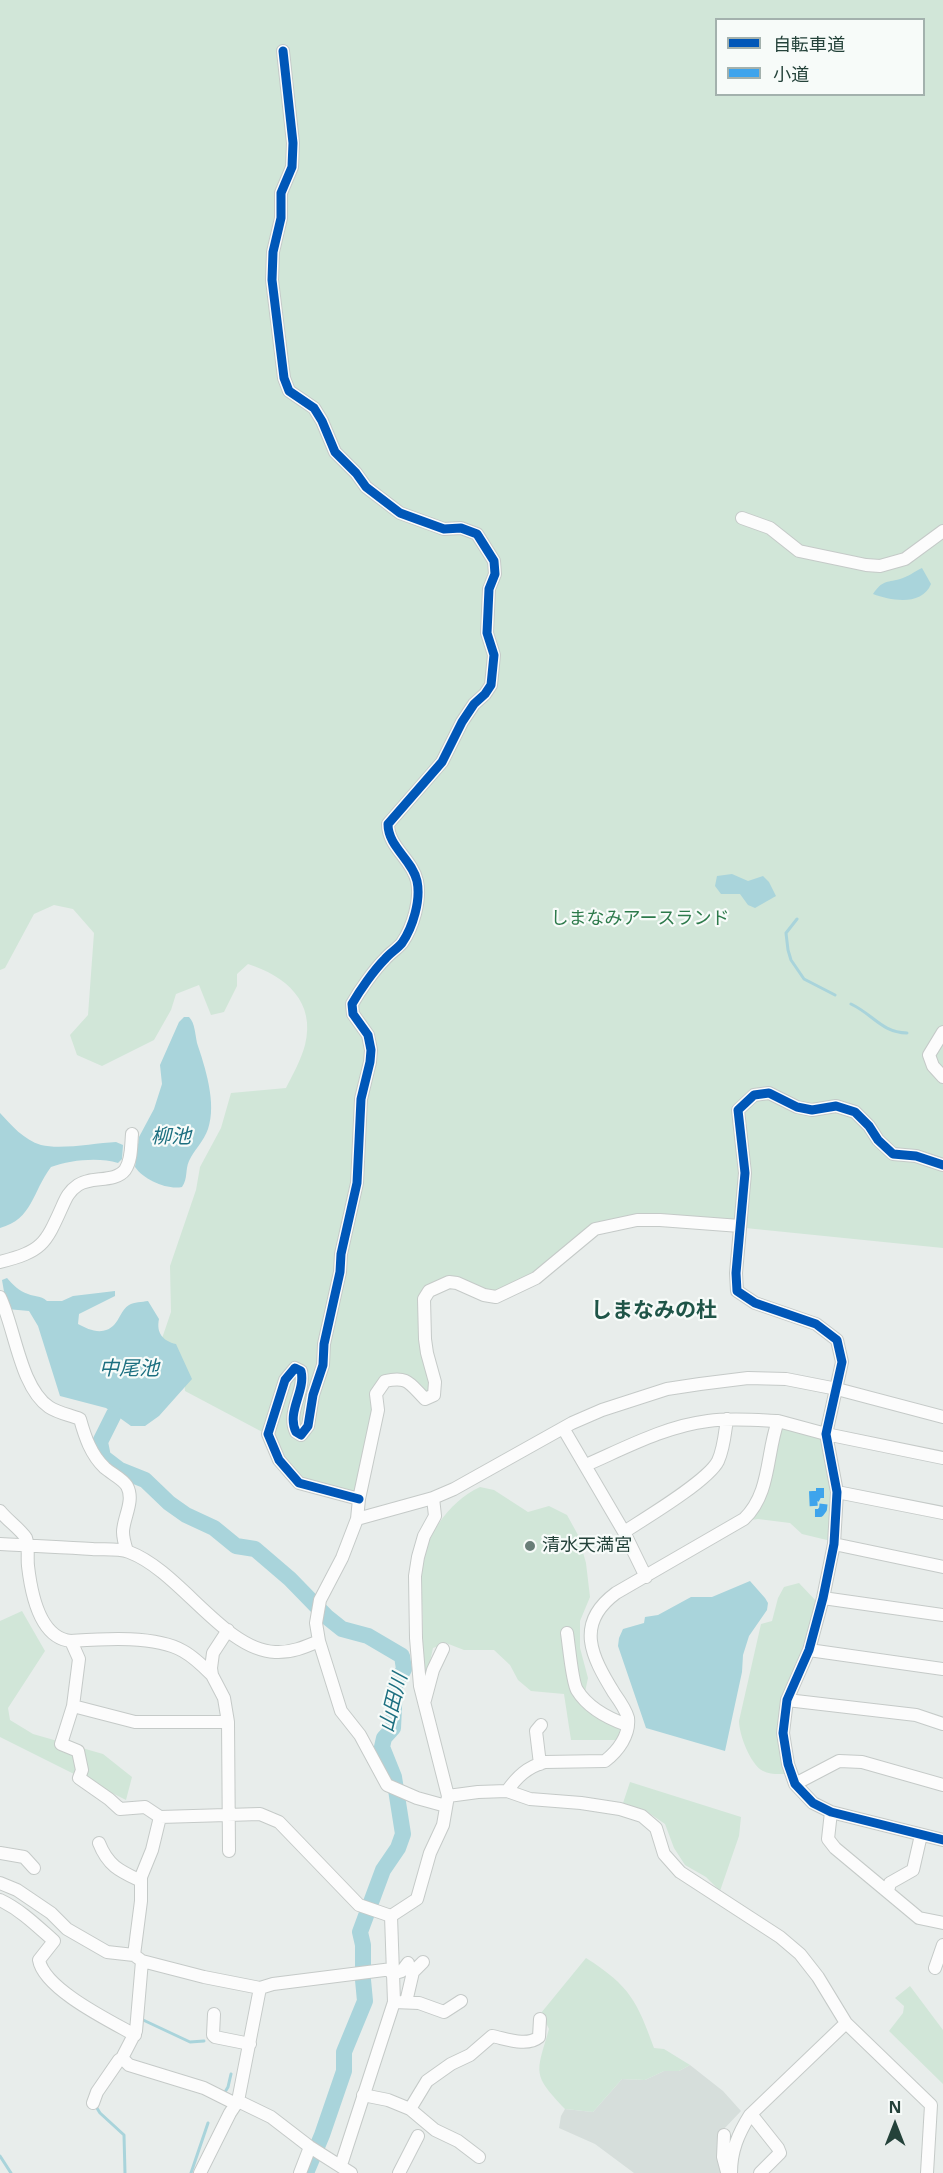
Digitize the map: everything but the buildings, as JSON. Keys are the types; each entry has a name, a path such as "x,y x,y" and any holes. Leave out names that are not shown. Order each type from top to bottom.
{"street":[{"path":"283,51 293,143 292,167 281,193 281,218 273,252 272,280 284,378 289,391 314,408 335,452 366,487 400,513 444,529 461,528 477,534 494,561 495,574 489,590 488,633 494,655 491,685 462,722 442,762 388,824 393,843 411,867 417,880 418,896 415,912 401,943 383,961 352,1004 353,1014 368,1035 370,1062 361,1099 357,1184 324,1344 323,1365 313,1395 308,1426 302,1435 296,1432 292,1424 302,1378 300,1371 295,1368 285,1380 268,1434 279,1460 299,1483 359,1499"},
{"path":"742,518 770,528 799,551 880,566 905,559 943,531"},
{"path":"943,1032 930,1055 933,1066 943,1077"},
{"path":"943,1165 915,1156 893,1154 855,1112 836,1106 812,1110 797,1107 770,1093 754,1095 738,1110 745,1173 736,1273 737,1291 755,1303 816,1324 837,1340 842,1362 826,1434 837,1492 834,1544 809,1650 787,1700 783,1733 788,1764 795,1784 813,1803 831,1812 943,1840"},
{"path":"0,1262 37,1249 46,1241 70,1191 80,1183 123,1173 129,1164 132,1134"},
{"path":"740,1226 660,1220 627,1222 595,1229 536,1278 496,1297 449,1282 429,1291 424,1299 425,1339 435,1382 434,1395 424,1398 410,1382 399,1378 385,1381 376,1394 378,1410 359,1499 357,1519 342,1558 320,1600 316,1623 319,1641 340,1711 360,1735 387,1785 417,1798 447,1801 478,1792 507,1791 530,1799 581,1803 620,1809 642,1816 656,1828 664,1854 680,1872 780,1937 801,1954 846,2023 931,2105 927,2173"},
{"path":"0,1297 24,1367 40,1400 51,1409 80,1419 87,1442 96,1457 104,1467 127,1486 130,1498 123,1532 126,1551"},
{"path":"357,1519 433,1498 454,1489 563,1428 625,1401 667,1389 700,1383 770,1378 808,1382 943,1417"},
{"path":"586,1465 656,1435 706,1421 727,1419 778,1421 826,1434 943,1458"},
{"path":"624,1532 662,1509 711,1470 718,1461 727,1419"},
{"path":"507,1791 526,1770 540,1764 605,1761 623,1741 628,1718 595,1659 590,1640 592,1623 598,1610 608,1599 744,1519 752,1511 765,1481 778,1421"},
{"path":"563,1428 624,1532 646,1576"},
{"path":"837,1492 943,1514"},
{"path":"71,1641 79,1659 73,1706 61,1744 78,1751 82,1770 79,1778 120,1809 145,1807 159,1817 260,1814 279,1822 359,1905 391,1916 417,1899 427,1860 443,1825 447,1801 420,1686 418,1664 415,1576 424,1536 435,1516 433,1498"},
{"path":"0,1511 26,1539 30,1582 35,1603 47,1627 63,1640 130,1641 172,1646 195,1659 212,1675 224,1698 228,1722 229,1851"},
{"path":"0,1544 126,1551 148,1561 171,1578 228,1630 252,1647 274,1652 297,1650 319,1641"},
{"path":"834,1544 943,1567"},
{"path":"823,1598 943,1615"},
{"path":"212,1675 213,1653 228,1630"},
{"path":"567,1633 575,1688 591,1706 606,1718 627,1725"},
{"path":"425,1700 433,1670 443,1649"},
{"path":"809,1650 943,1669"},
{"path":"787,1700 916,1715 943,1724"},
{"path":"73,1706 135,1722 228,1722"},
{"path":"540,1764 536,1731 541,1725"},
{"path":"795,1784 839,1761 862,1762 943,1785"},
{"path":"831,1812 828,1839 835,1848 919,1918 943,1923"},
{"path":"93,2103 97,2092 122,2058 135,2035 141,1881 152,1850 159,1817"},
{"path":"888,1892 890,1883 913,1870 921,1835"},
{"path":"99,1843 105,1857 119,1871 141,1881"},
{"path":"0,1853 24,1857 34,1868"},
{"path":"0,1883 17,1890 51,1912 67,1929 107,1952 138,1958 204,1977 260,1988 273,1984 402,1971 408,1963"},
{"path":"0,1900 31,1920 54,1941 39,1960 40,1969 73,1998 135,2035"},
{"path":"391,1916 392,1971 400,2002"},
{"path":"99,1938 116,1953"},
{"path":"935,1968 943,1946"},
{"path":"122,2058 129,2065 204,2088 271,2117 310,2147 346,2169 363,2095 412,1972 423,1962"},
{"path":"200,2173 237,2102 260,1988"},
{"path":"400,2002 419,2003 444,2012 461,2001"},
{"path":"214,2014 213,2035 215,2037 250,2044"},
{"path":"410,2109 427,2081 451,2064 470,2055 492,2036 524,2042 535,2041 539,2037 540,2019"},
{"path":"729,2173 739,2133 751,2114 846,2023"},
{"path":"363,2095 388,2100 410,2109 435,2130 458,2141 479,2157"},
{"path":"751,2114 780,2153 760,2173"},
{"path":"724,2135 723,2157 729,2173"},
{"path":"399,2173 418,2136"},
{"path":"300,2173 310,2147"}],"shaded area":[{"path":"690,2065 723,2091 741,2111 723,2130 723,2173 634,2173 595,2144 559,2128 565,2109 593,2112 622,2079 645,2080 664,2071 679,2071"}],"green space":[{"name":"しまなみアースランド","path":"0,0 943,0 943,1248 676,1221 595,1229 527,1282 496,1297 457,1283 429,1291 425,1320 435,1382 425,1398 410,1382 385,1381 359,1499 299,1483 268,1435 185,1391 184,1379 157,1353 171,1312 170,1266 196,1190 200,1167 221,1128 231,1093 286,1088 305,1045 306,1016 302,1004 286,984 262,969 248,964 237,974 237,986 224,1012 211,1015 199,985 176,994 171,1010 154,1040 102,1066 77,1055 70,1035 88,1015 94,933 73,909 54,905 34,914 5,968 0,970"},
{"path":"782,1429 824,1437 833,1492 831,1541 802,1534 790,1523 751,1520"},
{"path":"480,1487 494,1490 528,1512 549,1506 567,1515 578,1535 586,1563 590,1597 580,1621 580,1648 588,1678 582,1706 620,1729 619,1740 571,1740 564,1694 531,1691 518,1680 510,1665 494,1650 464,1650 446,1643 433,1648 427,1675 421,1674 423,1627 421,1576 426,1549 439,1523 448,1512 457,1502"},
{"path":"799,1583 817,1602 784,1698 787,1774 772,1774 758,1767 750,1756 743,1741 739,1721 761,1624 772,1621 778,1598 784,1587"},
{"path":"22,1611 45,1651 8,1708 10,1720 33,1734 103,1754 132,1777 126,1800 0,1737 0,1621"},
{"path":"630,1782 741,1817 739,1836 720,1891 706,1877 685,1865 674,1848 665,1824 646,1811 623,1803"},
{"path":"586,1958 613,1977 630,1996 637,2006 654,2048 664,2049 690,2065 679,2071 664,2071 645,2080 622,2079 593,2112 565,2109 547,2088 540,2073 541,2056 549,2029 541,2013"},
{"path":"910,1986 943,2030 943,2084 889,2031 903,2013 904,2006 895,1998"}],"water":[{"path":"922,568 931,584 921,596 914,599 897,600 873,594 879,586 903,578"},
{"path":"732,874 748,881 763,876 776,896 755,908 748,905 740,894 721,894 715,886 717,876"},
{"name":"柳池","path":"184,1017 189,1017 194,1025 209,1085 211,1108 208,1129 189,1161 184,1184 176,1188 150,1180 135,1167 139,1137 154,1109 162,1084 160,1065 179,1022"},
{"path":"0,1113 18,1132 35,1143 58,1147 116,1142 123,1145 122,1159 118,1163 84,1160 51,1167 26,1211 11,1224 0,1228"},
{"name":"中尾池","path":"7,1278 22,1291 47,1301 62,1301 73,1296 115,1291 115,1296 79,1314 78,1324 96,1331 110,1328 129,1305 148,1301 159,1319 162,1336 167,1341 176,1344 192,1379 159,1416 145,1426 131,1426 106,1408 60,1396 38,1326 29,1311 7,1309 2,1280"},
{"path":"750,1581 768,1603 767,1610 749,1636 743,1655 742,1672 725,1751 646,1728 618,1646 623,1629 644,1623 645,1617 658,1615 691,1597 712,1597"}],"waterway":[{"path":"797,919 786,933 791,960 804,979 835,995"},
{"path":"851,1004 891,1030 907,1033"},
{"name":"山田川","path":"114,1414 100,1442 103,1457 120,1470 145,1480 169,1503 186,1515 214,1528 236,1546 255,1549 342,1629 368,1636 402,1656 404,1669 395,1686 393,1728 384,1738 382,1747 394,1777 403,1834 398,1848 383,1870 360,1932 363,1945 365,2001 344,2052 344,2071 306,2173"},
{"path":"141,2019 190,2042 204,2041"},
{"path":"225,2092 231,2074"},
{"path":"95,2105 100,2113 124,2135 125,2173"},
{"path":"191,2173 208,2123"},
{"path":"0,2156 11,2173"}],"marked path":[{"path":"813,1491 814,1513 820,1513 824,1500 820,1498 820,1488"}],"cycle path":[{"path":"283,51 293,143 292,167 281,193 281,218 273,252 272,280 284,378 289,391 314,408 335,452 366,487 400,513 444,529 461,528 477,534 494,561 495,574 489,589 487,633 494,655 491,685 462,722 442,762 388,824 392,840 410,866 417,881 417,905 406,937 376,969 352,1004 353,1014 368,1035 371,1050 370,1062 361,1099 357,1183 324,1344 323,1365 313,1395 308,1426 301,1435 296,1432 293,1417 302,1379 301,1371 295,1368 285,1380 268,1434 279,1460 299,1483 359,1499"},
{"path":"943,1165 916,1156 893,1154 855,1112 836,1106 812,1110 797,1107 769,1093 754,1095 738,1110 745,1173 736,1273 737,1291 755,1303 816,1324 837,1340 842,1362 826,1434 837,1492 834,1544 809,1650 787,1700 783,1733 788,1764 795,1784 813,1803 831,1812 943,1840"}],"place":[{"name":"清水天満宮","path":"530,1546"}],"district":[{"name":"しまなみの杜","path":"654,1311"}]}
